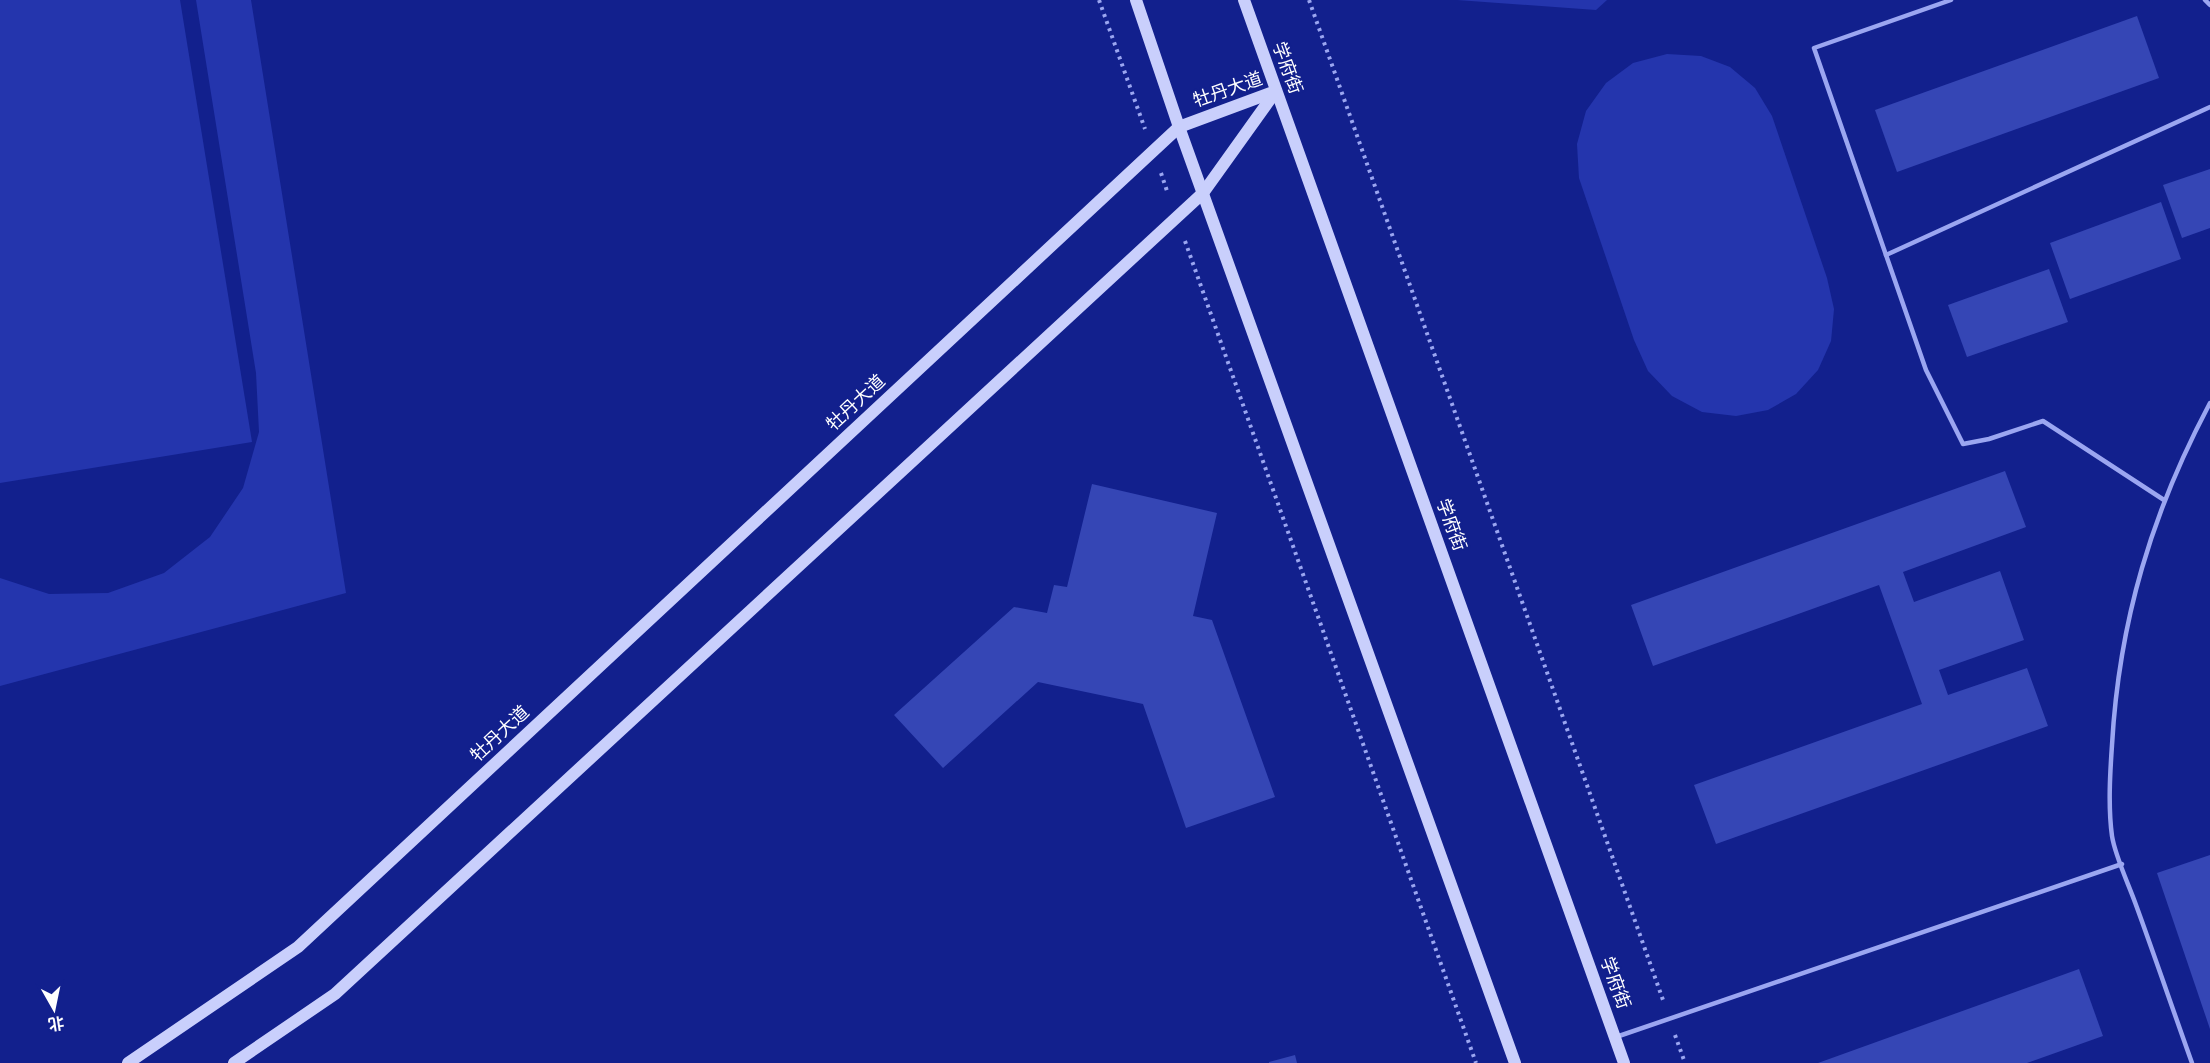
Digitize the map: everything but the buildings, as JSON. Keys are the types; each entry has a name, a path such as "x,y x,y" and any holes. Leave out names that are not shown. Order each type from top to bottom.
{"main road":[{"path":"1136,0 1179,127 1515,1063"},
{"name":"学府街","path":"1244,0 1624,1063"},
{"name":"牡丹大道","path":"128,1063 298,947 1179,127 1276,91"},
{"name":"牡丹大道","path":"234,1063 335,994 1203,193 1276,91"}],"lane":[{"path":"1952,0 1814,48 1926,370 1963,444 1989,439 2043,421 2164,501"},
{"path":"2205,0 2210,5"},
{"path":"1886,255 2210,107"},
{"path":"2192,1063 2112,837 2111,771 2114,705 2123,640 2138,575 2184,452 2210,403"},
{"path":"1615,1038 2122,864"}],"path":[{"path":"1099,0 1476,1063"},
{"path":"1309,0 1685,1063"}],"shaded area":[{"path":"0,0 180,0 252,442 0,483"},
{"path":"196,0 251,0 346,593 0,686 0,578 49,594 108,593 164,573 210,537 243,488 259,432 256,373"},
{"path":"1457,0 1607,0 1596,10"},
{"path":"1667,54 1701,56 1730,67 1755,88 1772,116 1827,278 1834,309 1831,341 1818,370 1796,394 1768,410 1736,416 1702,412 1672,396 1648,371 1634,340 1579,178 1577,144 1586,111 1606,83 1633,63"}]}
